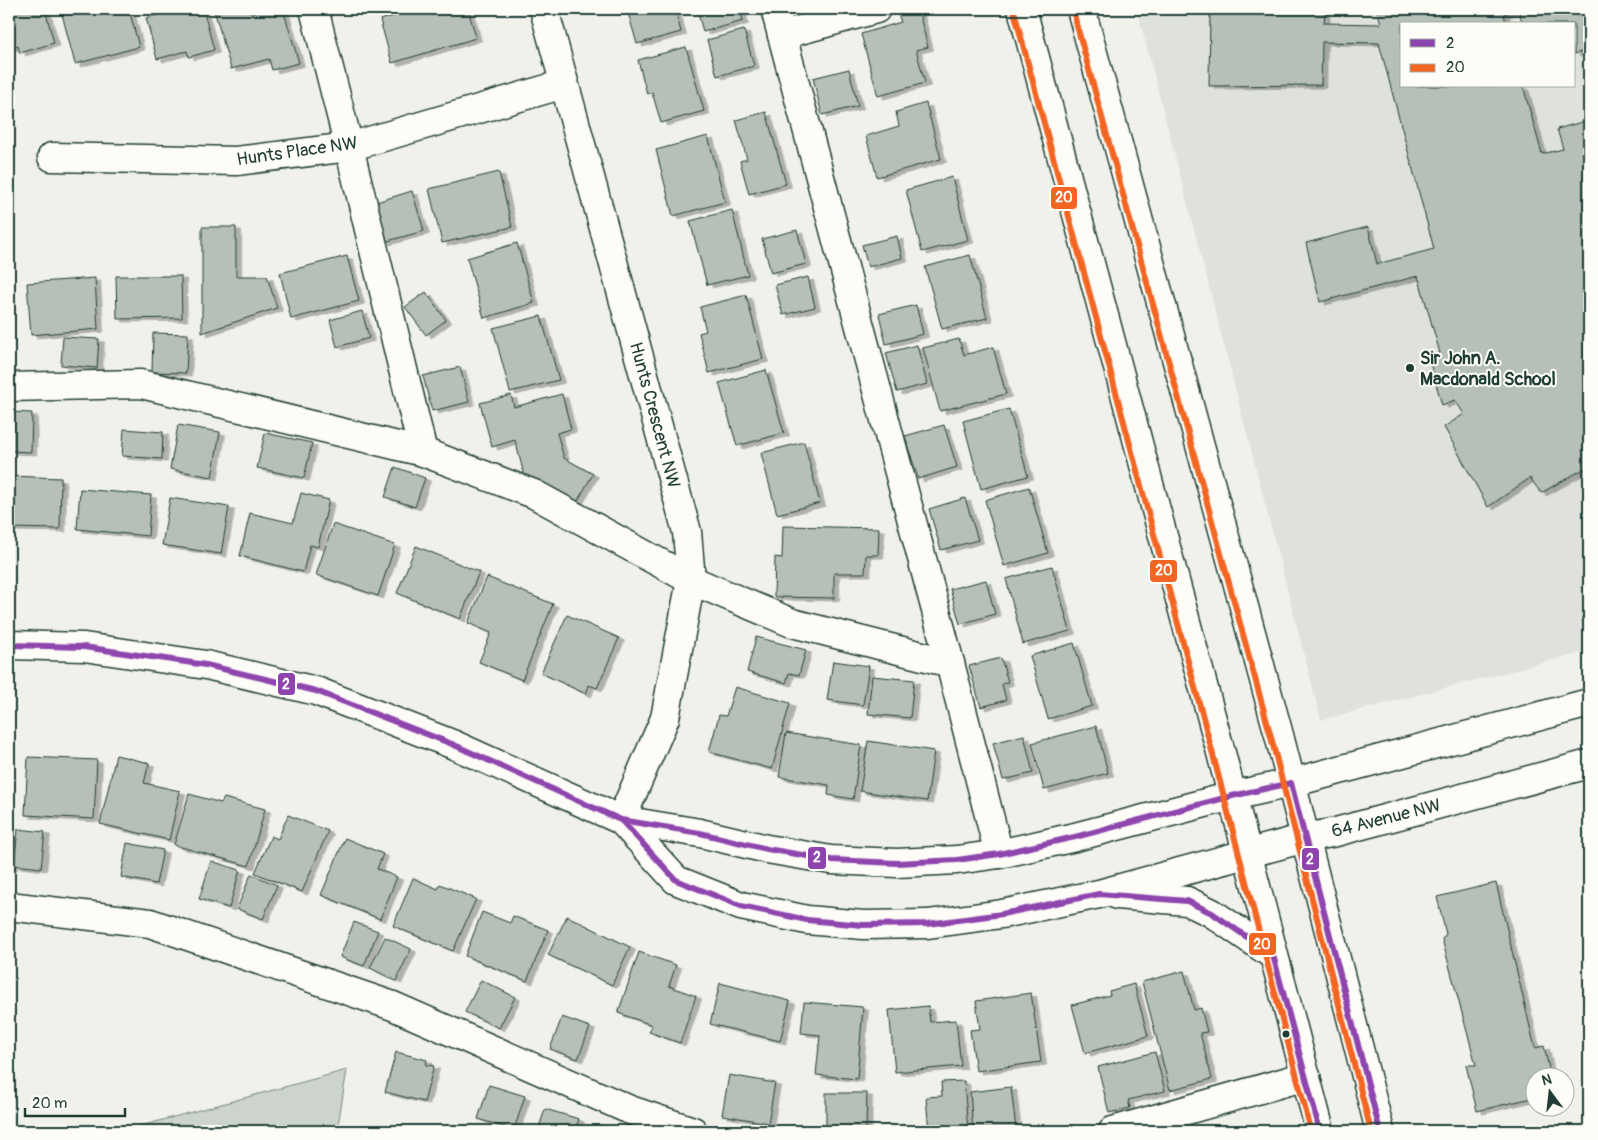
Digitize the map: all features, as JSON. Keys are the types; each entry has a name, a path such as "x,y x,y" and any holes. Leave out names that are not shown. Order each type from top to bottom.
{"main road":[{"path":"314,9 423,452"},
{"name":"Hunts Crescent NW","path":"544,9 687,532 691,580 665,718 621,820"},
{"path":"775,9 950,663 999,854"},
{"path":"782,35 876,9"},
{"path":"1022,9 1320,1131"},
{"path":"1081,9 1291,783 1380,1131"},
{"name":"Hunts Place NW","path":"52,157 236,160 349,147 564,84"},
{"path":"9,387 141,384 423,452 534,494 691,580 792,623 950,663"},
{"name":"64 Avenue NW","path":"9,645 84,647 206,665 316,691 452,744 621,820 700,832 767,849 831,860 897,863 957,860 999,854 1075,837 1232,796 1291,783 1589,703"},
{"name":"64 Avenue NW","path":"621,820 676,880 741,906 808,920 863,925 928,924 1002,914 1098,894 1246,853 1336,832 1589,764"},
{"path":"1098,894 1187,901 1212,913 1273,955"},
{"path":"9,906 150,923 392,1006 630,1110 693,1131"},
{"path":"1113,1131 1306,1076"}],"shaded area":[{"name":"Sir John A. Macdonald School","path":"1137,9 1589,9 1589,651 1321,720"},
{"path":"347,1070 337,1131 122,1131"}],"building":[{"path":"9,9 45,9 54,43 20,53 18,46 9,48"},
{"path":"82,9 129,9 139,47 75,64 62,14"},
{"path":"181,9 203,9 214,50 189,57 187,51 157,59 146,18"},
{"path":"250,9 251,13 266,9 283,9 299,63 272,70 269,59 231,69 214,10"},
{"path":"418,9 468,9 476,38 392,63 380,20"},
{"path":"627,9 675,9 681,32 637,44"},
{"path":"697,9 740,9 743,21 703,32"},
{"path":"918,9 928,47 916,50 925,83 878,96 861,34 901,22 898,14"},
{"path":"1210,9 1325,9 1324,23 1381,24 1377,9 1518,9 1504,14 1506,22 1400,22 1400,88 1524,88 1542,154 1563,149 1557,129 1589,120 1589,466 1541,493 1530,478 1488,507 1444,427 1464,414 1455,400 1442,405 1428,356 1440,353 1418,276 1320,302 1306,243 1368,227 1377,264 1434,249 1379,43 1322,42 1321,85 1209,86"},
{"path":"1518,9 1589,9 1589,50 1576,53 1576,22 1522,22"},
{"path":"744,30 754,66 717,76 707,40"},
{"path":"686,47 704,111 661,123 652,92 647,94 638,60"},
{"path":"849,69 858,106 822,115 813,78"},
{"path":"926,103 941,159 877,177 866,136 899,126 896,112"},
{"path":"766,112 786,184 749,194 740,161 747,159 736,120"},
{"path":"708,136 725,202 673,216 656,150"},
{"path":"499,172 512,227 442,243 429,189"},
{"path":"952,177 968,240 922,252 906,190"},
{"path":"412,191 424,231 384,242 373,203"},
{"path":"732,210 748,275 707,285 690,221"},
{"path":"202,227 236,227 236,276 267,276 277,308 202,333"},
{"path":"797,230 806,264 771,273 762,239"},
{"path":"897,236 902,258 868,267 862,245"},
{"path":"517,243 534,303 484,318 467,258"},
{"path":"970,255 987,318 942,329 925,267"},
{"path":"347,256 359,301 291,319 280,273"},
{"path":"116,276 181,276 182,318 117,319"},
{"path":"808,277 815,307 783,315 775,285"},
{"path":"95,278 98,329 31,335 27,283"},
{"path":"426,292 446,320 426,335 405,307"},
{"path":"746,295 763,359 709,373 699,333 706,331 700,307"},
{"path":"916,305 923,334 886,344 879,314"},
{"path":"362,311 369,338 337,347 330,320"},
{"path":"541,316 559,380 510,392 493,328"},
{"path":"153,333 188,334 186,373 152,372"},
{"path":"63,337 99,339 97,368 61,365"},
{"path":"959,339 964,355 993,347 1006,394 940,411 923,348"},
{"path":"917,345 927,384 897,392 886,353"},
{"path":"460,367 469,402 432,411 423,376"},
{"path":"766,370 784,433 737,446 719,383"},
{"path":"562,394 571,429 557,433 564,458 593,474 573,509 526,482 515,440 492,447 480,403 511,395 514,407"},
{"path":"1009,409 1028,476 981,489 963,421"},
{"path":"9,412 32,413 31,452 9,451"},
{"path":"178,425 220,432 212,477 170,469"},
{"path":"944,425 957,467 918,479 905,436"},
{"path":"124,429 163,432 162,459 122,456"},
{"path":"265,433 312,443 304,478 257,468"},
{"path":"804,442 820,503 777,514 761,453"},
{"path":"395,467 425,478 415,507 385,497"},
{"path":"9,476 61,478 60,529 9,528"},
{"path":"1029,487 1048,553 1004,566 985,500"},
{"path":"80,489 151,495 148,536 77,529"},
{"path":"301,493 329,500 318,547 310,545 303,572 240,556 250,513 293,523"},
{"path":"170,498 229,507 221,554 162,545"},
{"path":"965,498 978,540 941,550 929,509"},
{"path":"333,524 395,545 378,596 316,575"},
{"path":"783,526 879,528 878,555 866,555 865,573 834,573 834,598 774,597 775,557 782,558"},
{"path":"416,546 479,572 460,619 397,593"},
{"path":"1052,566 1070,631 1023,644 1006,579"},
{"path":"487,577 553,604 522,680 479,662 491,633 468,623"},
{"path":"986,580 995,614 960,624 950,589"},
{"path":"567,615 619,638 597,688 589,685 586,694 541,673"},
{"path":"756,637 806,650 799,675 789,673 786,683 747,672"},
{"path":"1074,643 1092,706 1048,719 1030,656"},
{"path":"1001,658 1008,682 1002,684 1006,700 981,707 969,666"},
{"path":"833,661 869,666 863,705 827,700"},
{"path":"872,676 914,680 910,718 868,714"},
{"path":"735,687 790,703 772,769 709,752 719,715 726,716"},
{"path":"1096,726 1108,773 1044,790 1032,743"},
{"path":"786,733 861,745 853,799 828,795 829,785 779,777"},
{"path":"1024,735 1033,773 1003,780 993,743"},
{"path":"868,741 934,751 927,801 860,791"},
{"path":"116,755 149,763 144,783 180,791 169,840 100,824"},
{"path":"28,757 97,760 94,819 25,815"},
{"path":"189,794 221,803 224,798 265,809 249,866 174,845"},
{"path":"288,815 328,831 302,892 255,873 271,836 278,839"},
{"path":"18,829 45,832 41,868 14,865"},
{"path":"9,831 14,831 12,867 9,867"},
{"path":"345,838 383,854 377,869 397,877 380,919 321,895"},
{"path":"127,843 163,850 156,884 121,877"},
{"path":"211,861 240,870 229,908 199,899"},
{"path":"251,874 277,885 263,919 237,909"},
{"path":"413,878 438,889 440,884 476,899 453,951 393,926"},
{"path":"1496,883 1535,1048 1544,1046 1549,1068 1526,1068 1526,1099 1477,1111 1466,1065 1476,1065 1442,939 1446,934 1437,897"},
{"path":"482,912 510,923 513,916 548,930 527,981 465,956"},
{"path":"567,916 630,947 612,985 548,955"},
{"path":"354,922 378,931 364,966 340,957"},
{"path":"385,937 411,949 396,981 370,968"},
{"path":"639,952 676,965 669,986 696,996 680,1043 649,1032 652,1025 618,1013"},
{"path":"1184,971 1194,1010 1201,1008 1207,1032 1200,1033 1212,1079 1170,1090 1142,982"},
{"path":"481,980 515,997 499,1028 465,1012"},
{"path":"720,983 790,1001 780,1041 710,1024"},
{"path":"1134,984 1148,1036 1085,1053 1072,1005 1110,995 1109,991"},
{"path":"1031,993 1041,1062 976,1071 970,1030 980,1029 976,1001"},
{"path":"804,1002 863,1007 857,1079 816,1075 820,1035 801,1033"},
{"path":"928,1006 930,1022 956,1020 961,1066 895,1072 889,1010"},
{"path":"562,1017 590,1027 578,1059 550,1049"},
{"path":"396,1052 427,1060 426,1065 434,1066 424,1102 385,1092"},
{"path":"1155,1052 1165,1091 1128,1100 1130,1108 1109,1113 1098,1067"},
{"path":"729,1075 775,1083 768,1123 722,1115"},
{"path":"964,1081 968,1131 929,1131 926,1097 942,1096 941,1082"},
{"path":"489,1085 525,1096 514,1130 478,1119"},
{"path":"1011,1087 1016,1129 973,1131 970,1092"},
{"path":"826,1093 867,1093 866,1129 826,1129"},
{"path":"545,1109 579,1119 575,1131 538,1131"}],"transit line":[{"name":"20","path":"1014,11 1212,751 1311,1131"},
{"name":"20","path":"1073,11 1271,737 1371,1131"},
{"name":"2","path":"9,645 84,647 206,665 316,691 452,744 621,820 700,833 767,849 831,860 897,863 957,860 999,854 1291,783 1380,1131"},
{"name":"2","path":"606,814 621,820 676,880 741,906 807,920 863,925 928,924 1002,914 1099,894 1187,901 1212,913 1273,955 1320,1131"}],"place":[{"name":"Sir John A. Macdonald School","path":"1410,368"}]}
